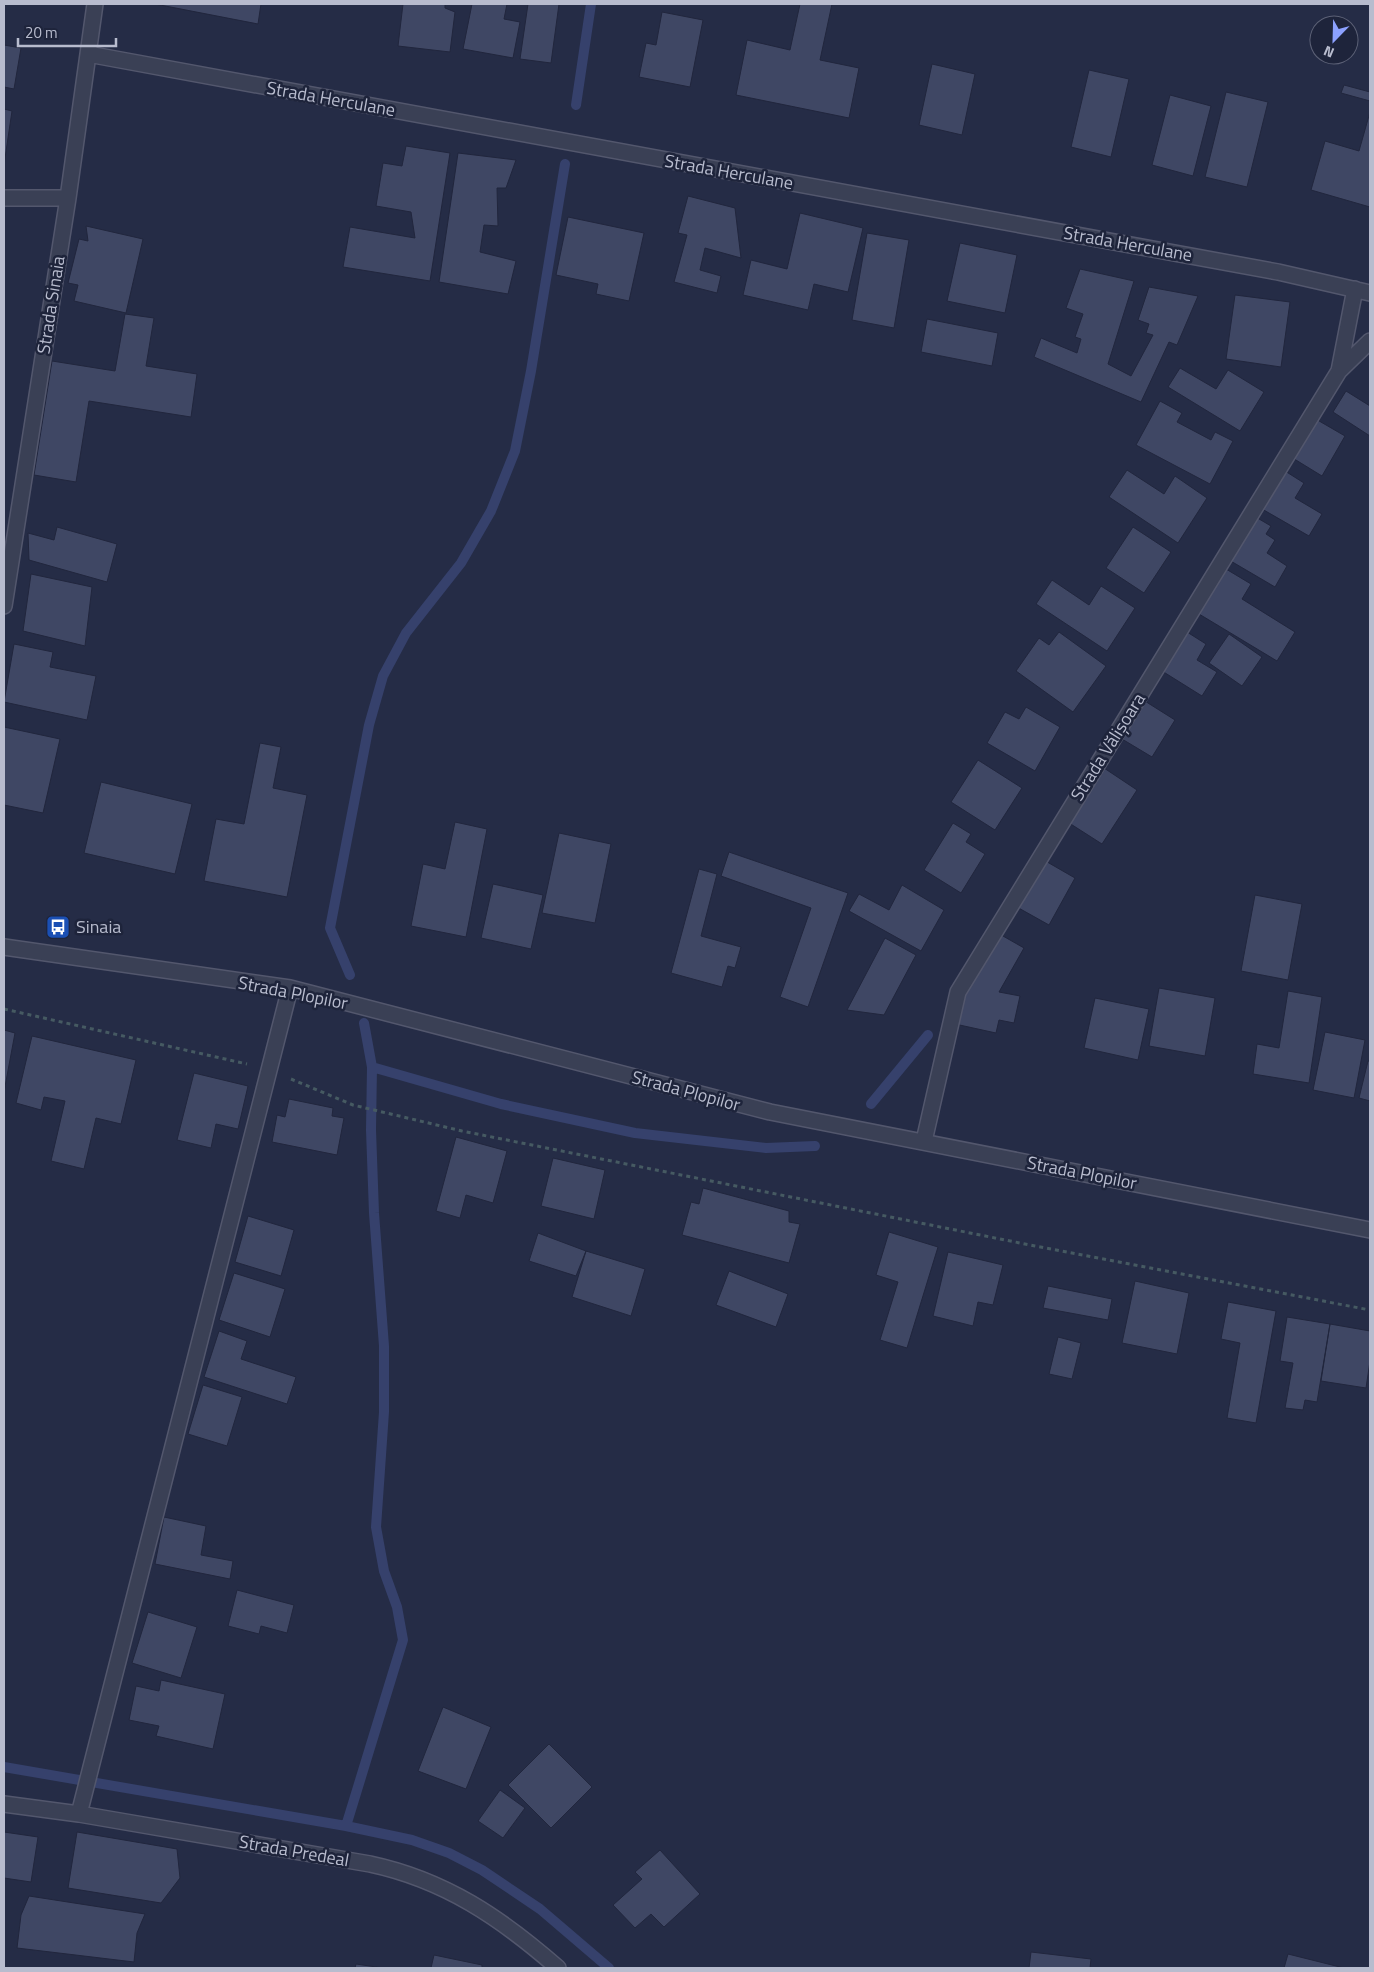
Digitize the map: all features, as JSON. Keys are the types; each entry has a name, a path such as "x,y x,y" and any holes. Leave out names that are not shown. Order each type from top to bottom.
{"street":[{"name":"Strada Sinaia","path":"4,606 68,198 95,4"},
{"name":"Strada Herculane","path":"88,54 1268,270 1364,291"},
{"path":"4,198 68,198"},
{"name":"Strada Vălișoara","path":"924,1142 958,992 1338,371 1364,291"},
{"name":"Strada Vălișoara","path":"1338,371 1370,341"},
{"name":"Strada Plopilor","path":"4,947 290,988 770,1112 1370,1230"},
{"path":"81,1808 290,988"},
{"name":"Strada Predeal","path":"4,1804 81,1808 360,1862 402,1872 436,1884 473,1904 519,1936 558,1968"}],"path":[{"path":"4,1009 268,1069 353,1105 462,1131 1035,1246 1370,1310"}],"building":[{"path":"155,4 261,4 258,24"},
{"path":"403,4 445,4 445,8 455,12 450,52 398,46"},
{"path":"472,4 507,4 504,19 520,22 513,58 463,49"},
{"path":"528,4 559,4 551,63 520,59"},
{"path":"800,4 832,4 820,60 859,68 849,118 736,95 747,40 790,50"},
{"path":"662,12 703,20 690,87 639,77 646,43 656,45"},
{"path":"4,45 21,48 14,89 4,87"},
{"path":"932,64 975,74 962,135 919,125"},
{"path":"1089,70 1129,79 1111,157 1071,147"},
{"path":"1344,85 1370,92 1370,101 1341,93"},
{"path":"1226,92 1268,102 1247,187 1205,177"},
{"path":"1170,95 1211,106 1193,176 1152,165"},
{"path":"4,109 12,111 4,165"},
{"path":"1370,112 1370,207 1311,190 1325,141 1359,151"},
{"path":"406,146 450,153 430,281 343,267 350,227 415,238 411,212 376,206 383,163 402,166"},
{"path":"458,153 516,160 506,188 497,188 498,226 484,225 480,252 516,261 508,294 439,282"},
{"path":"688,196 735,208 741,258 705,248 700,270 721,276 717,293 674,282 687,235 678,233"},
{"path":"800,213 863,228 848,292 814,284 808,310 743,295 751,260 787,269"},
{"path":"568,217 644,233 629,301 596,294 598,284 556,275"},
{"path":"86,226 143,239 126,313 74,301 78,285 68,283 79,239 88,241"},
{"path":"867,233 909,240 894,328 852,320"},
{"path":"960,243 1017,255 1005,313 947,301"},
{"path":"1080,269 1134,281 1108,364 1131,376 1153,335 1146,333 1149,324 1138,320 1149,287 1198,296 1177,345 1169,342 1141,402 1034,357 1041,338 1077,353 1081,339 1075,337 1083,314 1066,308"},
{"path":"1235,295 1290,302 1281,367 1226,359"},
{"path":"125,314 154,318 146,366 197,374 191,417 89,401 76,482 34,475 52,361 115,371"},
{"path":"927,319 998,333 992,366 921,352"},
{"path":"1180,368 1216,389 1228,370 1264,392 1240,431 1168,387"},
{"path":"1346,391 1370,406 1370,436 1333,412"},
{"path":"1160,401 1182,413 1177,422 1211,440 1215,432 1233,441 1210,484 1136,445"},
{"path":"1314,418 1345,436 1322,476 1291,457"},
{"path":"1127,470 1164,494 1175,476 1207,498 1178,543 1109,497"},
{"path":"1285,471 1304,483 1295,498 1322,514 1309,536 1262,509"},
{"path":"1254,516 1271,526 1266,534 1275,540 1267,553 1287,566 1275,587 1229,560"},
{"path":"57,527 117,544 107,582 29,560 28,533 54,540"},
{"path":"1133,527 1171,552 1144,593 1106,568"},
{"path":"1226,569 1251,584 1242,599 1295,632 1277,661 1199,614"},
{"path":"31,574 92,587 85,646 23,631"},
{"path":"1052,580 1089,605 1101,586 1135,608 1107,651 1036,604"},
{"path":"1059,632 1106,666 1073,712 1016,671 1039,638 1049,645"},
{"path":"1187,632 1206,644 1197,660 1217,672 1202,696 1162,671"},
{"path":"1229,634 1262,657 1242,686 1209,663"},
{"path":"14,644 53,652 50,667 96,676 87,720 4,702"},
{"path":"1140,698 1175,720 1152,757 1117,736"},
{"path":"1026,707 1060,727 1035,771 987,743 1005,712 1019,719"},
{"path":"4,727 60,739 43,813 4,805"},
{"path":"260,743 281,747 273,788 307,795 287,897 204,881 216,819 244,824"},
{"path":"978,760 1022,788 995,830 951,802"},
{"path":"1101,766 1137,790 1102,844 1066,821"},
{"path":"101,782 192,804 175,874 84,853"},
{"path":"455,822 487,829 466,937 411,926 423,864 445,869"},
{"path":"953,823 971,834 966,842 985,854 961,893 924,870"},
{"path":"559,833 611,844 595,923 542,913"},
{"path":"729,852 848,893 808,1007 780,997 811,908 721,876"},
{"path":"1042,859 1075,878 1049,925 1015,906"},
{"path":"699,869 717,874 701,936 741,947 735,968 728,966 722,987 671,973"},
{"path":"493,884 543,895 531,949 481,938"},
{"path":"902,885 944,910 921,951 849,911 859,894 889,910"},
{"path":"1255,895 1302,904 1288,980 1241,971"},
{"path":"996,932 1024,948 999,992 1020,996 1014,1023 999,1020 996,1033 955,1024 962,991"},
{"path":"885,938 916,955 884,1015 847,1010"},
{"path":"1159,988 1215,998 1205,1056 1149,1046"},
{"path":"1288,991 1322,997 1309,1083 1253,1074 1257,1044 1279,1048"},
{"path":"1095,998 1149,1009 1138,1060 1084,1048"},
{"path":"4,1030 15,1033 4,1092"},
{"path":"1325,1032 1365,1040 1354,1098 1313,1090"},
{"path":"32,1036 136,1060 121,1124 96,1118 84,1169 51,1161 65,1101 44,1097 41,1110 16,1103"},
{"path":"1368,1061 1370,1061 1370,1101 1359,1098"},
{"path":"194,1073 248,1086 238,1129 216,1124 211,1148 177,1140"},
{"path":"289,1099 333,1108 332,1116 344,1118 337,1155 272,1142 277,1115 285,1117"},
{"path":"456,1137 507,1151 493,1203 466,1195 460,1218 436,1211"},
{"path":"553,1158 605,1170 594,1219 541,1206"},
{"path":"703,1188 789,1211 789,1222 800,1224 789,1263 682,1235 691,1202 699,1204"},
{"path":"248,1216 294,1230 281,1276 235,1262"},
{"path":"889,1232 938,1247 907,1348 880,1340 898,1282 876,1275"},
{"path":"538,1233 586,1251 576,1276 529,1261"},
{"path":"586,1251 645,1269 631,1316 572,1297"},
{"path":"948,1252 1003,1265 993,1305 978,1302 973,1326 933,1316"},
{"path":"729,1271 788,1294 776,1327 716,1305"},
{"path":"234,1273 285,1289 270,1337 219,1320"},
{"path":"1135,1281 1189,1293 1177,1354 1122,1343"},
{"path":"1048,1286 1112,1299 1108,1320 1043,1308"},
{"path":"1228,1302 1276,1311 1256,1423 1227,1418 1240,1343 1221,1339"},
{"path":"1287,1317 1330,1324 1317,1402 1305,1400 1303,1410 1285,1408 1293,1363 1280,1361"},
{"path":"1330,1324 1370,1331 1370,1361 1366,1388 1321,1381"},
{"path":"219,1331 247,1341 241,1359 296,1377 287,1404 204,1377"},
{"path":"1058,1337 1081,1343 1072,1379 1049,1374"},
{"path":"203,1385 242,1397 227,1446 188,1434"},
{"path":"164,1517 206,1526 201,1555 233,1561 230,1579 155,1564"},
{"path":"237,1590 294,1605 287,1633 261,1626 259,1634 228,1626"},
{"path":"148,1612 197,1627 181,1678 132,1663"},
{"path":"161,1680 225,1694 213,1749 156,1736 159,1726 129,1720 136,1686 159,1691"},
{"path":"443,1707 491,1727 466,1789 418,1771"},
{"path":"549,1744 592,1787 551,1828 508,1785"},
{"path":"500,1790 525,1808 503,1838 478,1821"},
{"path":"4,1832 38,1837 31,1882 4,1878"},
{"path":"77,1832 177,1849 180,1878 161,1903 68,1888"},
{"path":"660,1850 700,1894 664,1927 651,1914 635,1928 613,1905 642,1879 635,1872"},
{"path":"29,1896 145,1914 137,1933 134,1962 17,1948 21,1915"},
{"path":"1031,1952 1091,1959 1090,1968 1029,1968"},
{"path":"1288,1954 1344,1968 1284,1968"},
{"path":"434,1955 482,1965 482,1968 431,1968"},
{"path":"356,1964 383,1968 355,1968"}],"waterway":[{"path":"576,105 591,4"},
{"path":"350,975 330,928 369,725 383,676 406,633 461,563 491,511 515,451 531,371 565,164"},
{"path":"364,1023 372,1067 371,1130 374,1213 384,1346 384,1412 376,1527 384,1571 397,1607 403,1640 346,1826 412,1840 449,1853 482,1870 540,1909 609,1968"},
{"path":"871,1104 928,1035"},
{"path":"372,1067 501,1104 635,1133 766,1148 815,1146"},
{"path":"4,1767 346,1826"}],"place":[{"name":"Sinaia","path":"58,927"}]}
